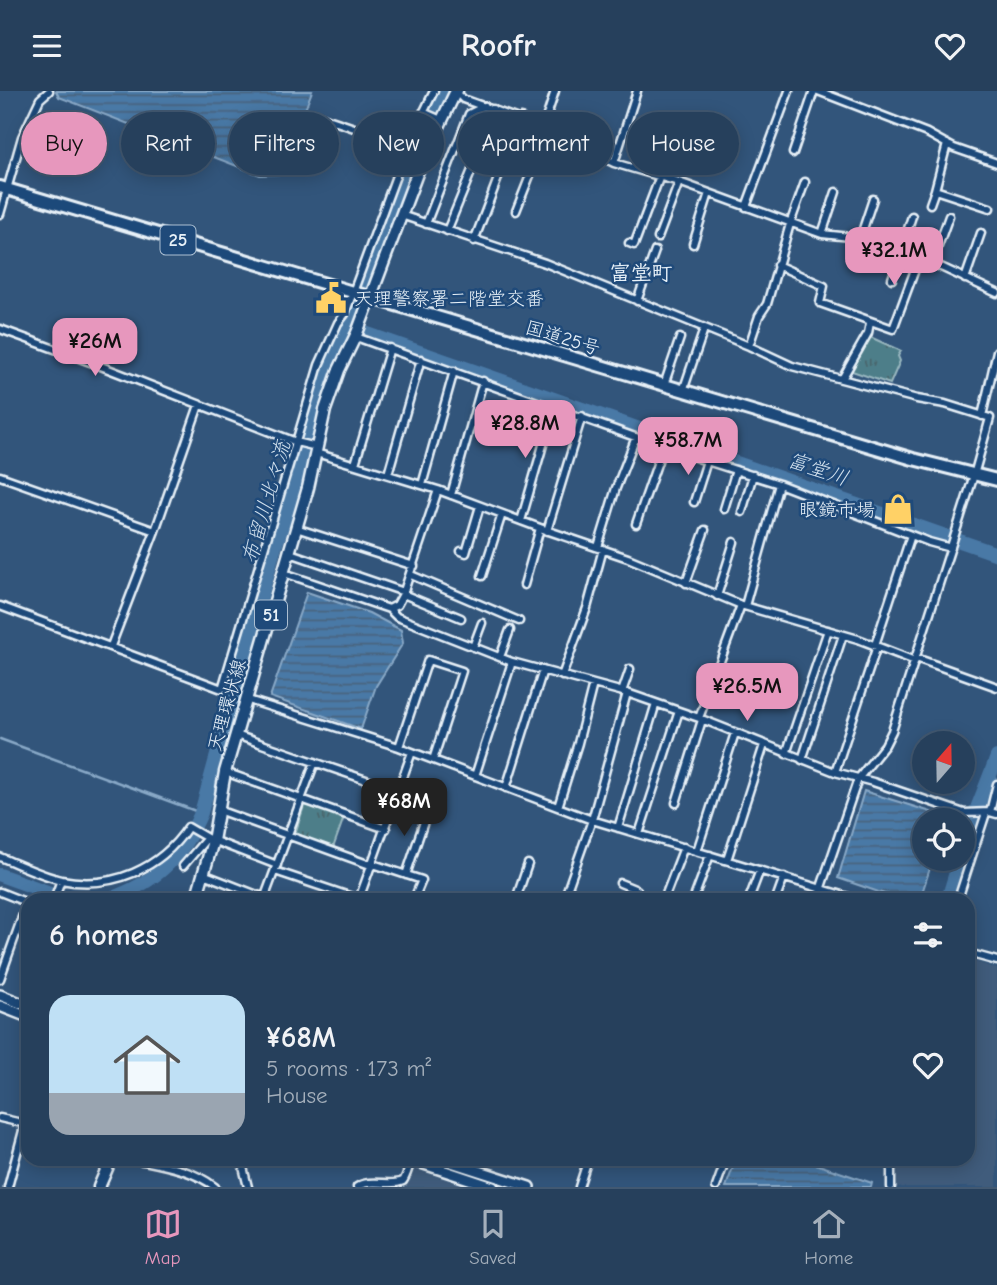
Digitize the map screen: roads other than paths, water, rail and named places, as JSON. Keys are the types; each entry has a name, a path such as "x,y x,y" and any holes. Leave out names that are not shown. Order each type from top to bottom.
{"highway":[{"name":"国道25号","path":"4,188 913,459 997,480"}],"main road":[{"name":"天理環状線","path":"444,115 457,92"},
{"name":"天理環状線","path":"198,893 225,772 284,573 326,410 339,370 358,332 369,296 416,175"},
{"path":"100,1187 108,1166"}],"street":[{"path":"0,214 4,188 22,137 40,99 49,91"},
{"path":"423,112 434,91"},
{"path":"549,112 555,91"},
{"path":"637,91 614,163 679,182 822,234 860,238 902,249 997,293"},
{"path":"746,207 789,91"},
{"path":"793,153 816,91 997,163"},
{"path":"457,92 463,99 502,112"},
{"path":"426,224 469,114 485,106"},
{"path":"447,231 493,109"},
{"path":"930,204 947,144"},
{"path":"0,606 222,689 319,365 354,292 396,175"},
{"path":"474,241 499,175"},
{"path":"516,211 529,175"},
{"path":"629,243 634,245 660,176"},
{"path":"658,237 679,182"},
{"path":"748,346 759,316 767,304 805,182"},
{"path":"935,190 990,208"},
{"path":"822,234 836,192"},
{"path":"693,244 709,194"},
{"path":"860,238 873,199"},
{"path":"401,215 545,263 792,366 945,404 990,418 953,543 885,745 858,779 819,893"},
{"path":"892,279 912,216"},
{"path":"932,263 949,216"},
{"path":"965,279 981,233"},
{"path":"638,301 655,250"},
{"path":"777,265 824,286 820,303 893,329 920,256"},
{"path":"842,379 868,333 870,323"},
{"path":"0,329 354,466 355,464 438,490 600,548 743,605 828,630 997,687"},
{"path":"682,391 704,329"},
{"path":"358,332 390,348 663,447 779,484 911,535 953,543"},
{"path":"664,385 680,338"},
{"path":"355,464 390,348"},
{"path":"982,416 997,351"},
{"path":"388,474 421,359"},
{"path":"422,485 454,371"},
{"path":"451,495 483,381"},
{"path":"111,646 199,405"},
{"path":"521,521 554,407"},
{"path":"524,585 582,416"},
{"path":"562,676 587,608 616,488 636,437"},
{"path":"636,524 663,447"},
{"path":"694,502 707,461"},
{"path":"724,509 736,470"},
{"path":"742,512 753,475"},
{"path":"0,476 155,531"},
{"path":"670,794 677,800 691,760 700,719 743,605 779,484"},
{"path":"389,609 397,604 404,593 438,490"},
{"path":"461,551 466,553 480,506"},
{"path":"482,576 502,514"},
{"path":"296,528 414,566"},
{"path":"686,583 705,530"},
{"path":"835,772 911,535"},
{"path":"717,596 734,542"},
{"path":"289,553 404,593 461,618"},
{"path":"284,573 389,609 397,617 512,662 625,692 835,772 964,813 989,813"},
{"path":"411,575 519,621"},
{"path":"473,646 482,622"},
{"path":"499,657 510,630"},
{"path":"786,754 828,630"},
{"path":"802,760 843,635"},
{"path":"398,747 428,660 462,671 433,760"},
{"path":"475,776 512,662"},
{"path":"566,893 592,820 630,669"},
{"path":"506,788 543,670"},
{"path":"558,807 593,684"},
{"path":"245,699 398,747 592,820 836,893"},
{"path":"618,828 656,703"},
{"path":"639,834 679,711"},
{"path":"696,851 735,733"},
{"path":"236,735 398,792"},
{"path":"727,860 764,745"},
{"path":"361,893 412,752"},
{"path":"682,757 691,760"},
{"path":"267,893 315,762"},
{"path":"225,772 386,829"},
{"path":"960,893 997,784"},
{"path":"218,810 422,880 417,893"},
{"path":"406,875 428,810"},
{"path":"0,857 61,881 112,881 138,872 159,859 177,843 188,827 208,839 342,893"},
{"path":"184,866 208,839"},
{"path":"666,893 684,847"},
{"path":"696,893 710,855"},
{"path":"518,893 528,864"},
{"path":"751,893 760,870"},
{"path":"203,874 250,893"},
{"path":"778,893 784,877"},
{"path":"56,893 61,881"},
{"path":"620,883 637,890 636,893"},
{"path":"0,892 21,901"},
{"path":"1,975 21,919"},
{"path":"975,955 997,961"},
{"path":"0,995 21,1003"},
{"path":"0,1006 21,1014"},
{"path":"0,1118 21,1123"},
{"path":"8,1187 21,1142"},
{"path":"162,1166 202,1177 215,1187"},
{"path":"244,1166 248,1187"},
{"path":"357,1187 362,1183 398,1184 403,1180 408,1166"},
{"path":"432,1166 493,1187"},
{"path":"464,1166 529,1187"},
{"path":"579,1187 586,1166"},
{"path":"716,1187 724,1166"},
{"path":"891,1166 891,1187"}],"waterway":[{"name":"布留川北々流","path":"125,893 165,867 185,844 201,813 274,549 296,485 316,401 330,362 348,327 417,148 447,91"},
{"name":"富堂川","path":"348,327 997,554"},
{"path":"0,739 201,813"},
{"path":"975,813 997,757"},
{"path":"950,893 956,871"},
{"path":"0,875 50,893"}],"place":[{"name":"天理警察署二階堂交番","path":"331,298"},
{"name":"眼鏡市場","path":"898,509"}],"district":[{"name":"富堂町","path":"641,273"}]}
